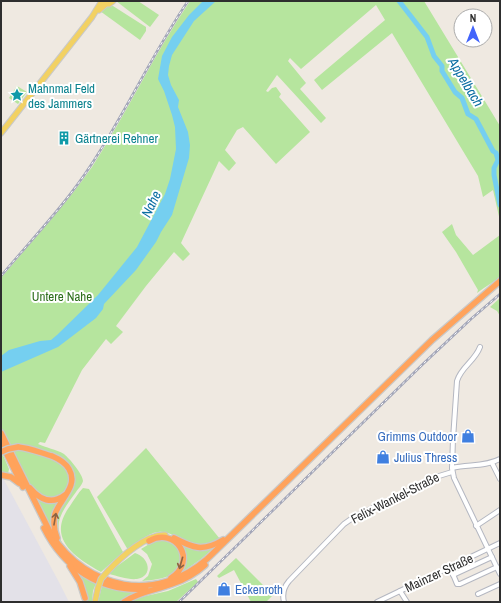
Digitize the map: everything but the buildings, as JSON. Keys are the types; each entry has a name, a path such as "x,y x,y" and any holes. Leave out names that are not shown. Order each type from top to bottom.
{"highway":[{"path":"124,602 136,595 184,575 198,566 427,345 500,281"},
{"path":"65,559 84,574 100,582 111,586 135,590 185,579 200,570 434,343 500,285"},
{"path":"1,433 51,534 62,550 81,567 91,574 109,581 133,585 161,585 180,570 183,562 182,551 176,542 168,538 159,538 149,541"},
{"path":"1,442 48,537 80,582 85,600"},
{"path":"1,452 18,447 27,448 65,463 72,475 72,482 58,508 54,522 55,533 62,550"},
{"path":"1,475 13,478 23,488"},
{"path":"24,481 36,496 46,500 55,500 60,498 69,490"},
{"path":"165,535 201,548 214,546 230,536"}],"main road":[{"path":"1,133 103,2 110,4 113,1"},
{"path":"95,602 101,579 114,565 150,538 165,535"},
{"path":"114,565 149,541"}],"street":[{"path":"480,347 476,357 461,372 457,381 452,470 454,478 476,526 500,574"},
{"path":"500,459 492,463 500,480"},
{"name":"Felix-Wankel-Straße","path":"284,602 282,596 283,590 289,581 344,524 354,517 463,465 482,465 492,463"},
{"path":"476,526 500,510"},
{"name":"Mainzer Straße","path":"377,602 500,543"},
{"path":"453,575 492,557"},
{"path":"450,567 457,584 460,584 497,567"},
{"path":"478,594 500,584"},
{"path":"400,591 407,602"}],"shaded area":[{"path":"3,478 69,602 1,602 1,479"}],"green space":[{"path":"116,1 138,1 159,15 150,27"},
{"name":"Untere Nahe","path":"190,1 424,1 500,126 500,221 493,190 483,197 478,176 392,33 322,90 314,80 385,20 376,5 301,69 290,58 288,61 306,83 300,89 326,118 321,123 277,75 266,91 268,92 272,88 276,87 281,94 279,97 310,132 276,164 243,127 237,130 225,150 236,163 229,171 219,161 181,243 190,254 183,261 174,252 146,286 116,326 123,332 111,344 106,339 82,370 45,443 40,442 38,444 64,454 81,474 83,481 60,517 59,530 63,545 58,537 56,522 60,508 73,487 66,461 31,452 58,461 65,467 68,473 69,479 67,485 60,495 49,500 43,498 35,492 29,483 1,429 1,278 60,210 92,167 105,147 164,42"},
{"path":"113,6 146,27 146,31 140,40 100,11 105,7"},
{"path":"17,86 27,92 18,104 9,98"},
{"path":"452,224 456,235 473,255 500,235 500,277 477,293 478,290 456,252 442,232"},
{"path":"500,298 500,316 497,311 490,307"},
{"path":"146,448 220,539 206,544 196,544 164,532 160,532 146,537 128,550 97,497"},
{"path":"3,455 9,469 8,474 1,474 1,456"},
{"path":"83,488 89,489 123,552 101,572 81,560 73,553 66,545 62,537 61,528 63,517"},
{"path":"36,497 59,500 52,529"},
{"path":"160,540 166,540 178,547 181,555 179,568 173,574 166,577 142,581 148,576 152,564 147,554 141,549"},
{"path":"182,545 198,550 206,550 215,547 181,573 186,559"},
{"path":"135,553 144,558 148,566 148,571 146,574 137,579 130,579 109,574 116,567"},
{"path":"236,558 273,595 266,602 251,602 234,570 219,578 217,576"},
{"path":"74,570 96,583 93,591 92,602 87,602 83,587"},
{"path":"196,579 198,582 176,602 129,602 137,598 168,591"},
{"path":"102,586 126,592 141,592 120,602 98,602"}],"water":[{"path":"203,1 216,1 194,21 172,55 169,66 168,75 171,85 179,100 178,107 188,132 190,145 189,158 172,215 156,242 136,270 104,304 103,309 96,318 58,347 1,372 1,356 9,350 40,341 51,340 98,295 137,247 165,194 170,179 176,149 175,127 172,115 164,91 158,79 162,56 172,37 189,15"}],"waterway":[{"name":"Appelbach","path":"399,1 427,37 434,56 442,66 442,71 455,92 462,98 468,114 476,119 493,151 496,153 498,160 494,168 494,175 500,205"}],"railway":[{"path":"1,276 81,180 104,145 188,1"},
{"path":"179,602 423,364 500,294"}],"place":[{"name":"Mahnmal Feld des Jammers","path":"17,95"},
{"name":"Gärtnerei Rehner","path":"64,138"},
{"name":"Grimms Outdoor","path":"468,436"},
{"name":"Julius Thress","path":"383,457"},
{"name":"Eckenroth","path":"224,589"}],"water label":[{"name":"Nahe","path":"151,204"}]}
